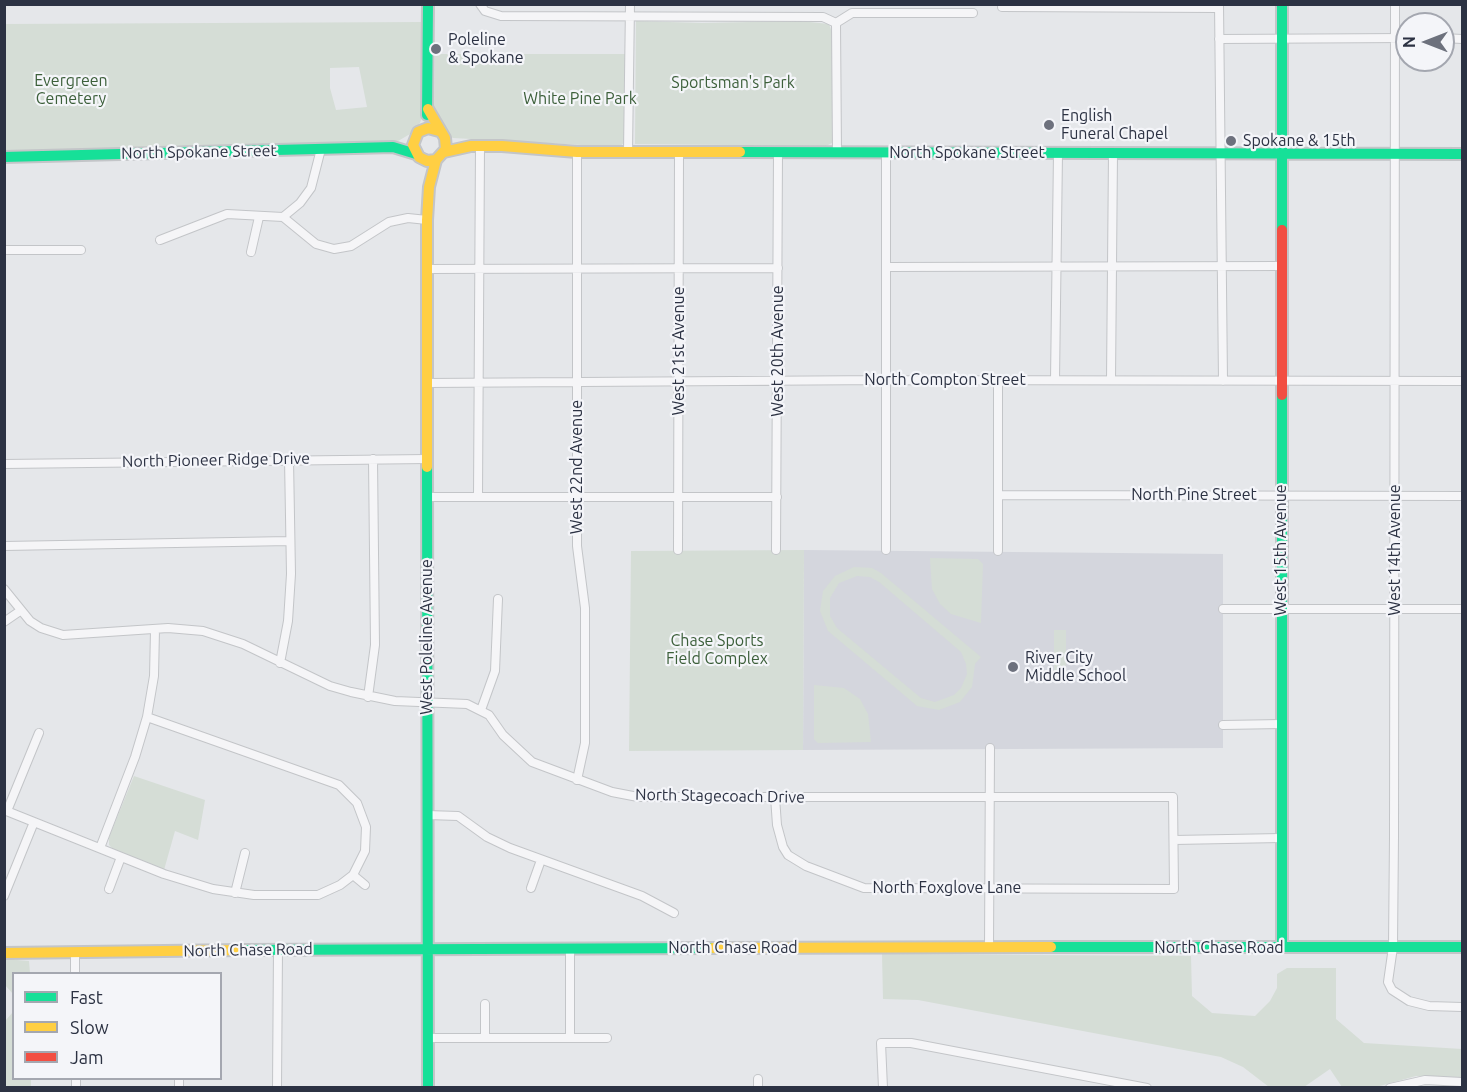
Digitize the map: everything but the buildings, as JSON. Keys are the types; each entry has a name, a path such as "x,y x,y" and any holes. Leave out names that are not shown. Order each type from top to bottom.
{"street":[{"path":"428,4 428,109 442,134"},
{"path":"555,4 555,15"},
{"path":"628,152 630,4"},
{"name":"West 15th Avenue","path":"1282,4 1282,947"},
{"path":"1002,7 1219,6 1222,381"},
{"path":"481,7 495,15 823,17 836,23"},
{"path":"836,23 852,13 973,13"},
{"path":"836,23 837,153"},
{"path":"1219,39 1395,38"},
{"name":"West 14th Avenue","path":"1395,72 1394,947 1388,982 1392,990 1420,1004 1462,1007"},
{"name":"West Poleline Avenue","path":"428,109 413,146 429,187"},
{"name":"North Spokane Street","path":"393,147 419,133 442,134 476,146 577,152 1462,154"},
{"name":"West Poleline Avenue","path":"428,1088 427,220 429,187 440,156 442,134"},
{"path":"476,146 479,269 478,496"},
{"name":"North Spokane Street","path":"4,157 393,147 419,157 440,156 476,146"},
{"path":"160,240 227,214 282,217 300,203 311,188 321,149"},
{"name":"West 22nd Avenue","path":"577,152 577,561 584,588 585,615 585,743 577,780"},
{"name":"West 20th Avenue","path":"776,550 778,152"},
{"name":"West 21st Avenue","path":"678,550 680,153"},
{"path":"886,153 886,550"},
{"path":"1055,380 1058,153"},
{"path":"1111,380 1113,153"},
{"path":"251,252 259,217"},
{"path":"282,217 316,244 334,249 351,246 389,222 408,218 427,220"},
{"path":"4,250 81,250"},
{"path":"887,267 1281,266"},
{"path":"427,269 778,268"},
{"name":"North Compton Street","path":"427,383 887,380 1462,381"},
{"path":"998,380 998,551"},
{"path":"280,663 289,607 289,459"},
{"path":"368,697 375,645 373,459"},
{"name":"North Pioneer Ridge Drive","path":"4,464 427,459"},
{"name":"North Pine Street","path":"998,495 1462,496"},
{"path":"427,497 777,497"},
{"path":"4,546 290,541"},
{"path":"4,589 20,611 41,628 63,635 168,628 212,634 243,644 330,686 368,697 458,703 481,710 495,671 498,599"},
{"path":"1223,609 1462,609"},
{"path":"4,622 20,611"},
{"path":"100,848 135,757 147,717 154,675 155,630"},
{"name":"North Stagecoach Drive","path":"481,710 489,716 514,747 532,762 577,780 638,797 1173,797 1174,840"},
{"path":"39,733 6,811 175,879 236,893 282,896 318,895 340,885 353,875 365,851 366,827 357,803 339,785 147,717"},
{"path":"1223,725 1281,724"},
{"path":"989,948 990,748"},
{"name":"North Foxglove Lane","path":"775,797 777,825 783,847 788,855 806,866 864,888 1174,889 1174,840"},
{"path":"427,815 458,816 487,837 541,860 642,896 674,913"},
{"path":"4,896 34,822"},
{"path":"1174,840 1281,838"},
{"path":"236,893 245,854"},
{"path":"109,889 121,857"},
{"path":"531,888 541,860"},
{"path":"353,875 365,885"},
{"name":"North Chase Road","path":"4,953 278,949 1462,947"},
{"path":"570,948 570,1037"},
{"path":"277,1088 278,949"},
{"path":"75,952 75,972"},
{"path":"485,1004 485,1037"},
{"path":"428,1038 607,1038"},
{"path":"883,1088 881,1043 911,1043 1147,1088"},
{"path":"1390,1088 1425,1080 1462,1082"}],"shaded area":[{"name":"River City Middle School","path":"804,550 1223,554 1223,748 803,750"}],"green space":[{"name":"Sportsman's Park","path":"636,21 702,23 800,21 829,24 833,35 832,143 826,146 635,144"},
{"name":"Evergreen Cemetery","path":"422,22 421,120 417,130 398,141 5,157 5,24","holes":["359,67 367,107 336,110 330,88 330,68"]},
{"name":"White Pine Park","path":"435,54 626,54 624,143 620,146 582,145 453,138 446,134 434,114"},
{"name":"Chase Sports Field Complex","path":"804,550 803,750 629,751 631,551"},
{"path":"930,558 978,559 983,564 981,623 951,614 940,604 932,589"},
{"path":"854,567 872,568 881,573 981,657 975,664 972,687 960,702 939,710 917,706 828,631 820,611 823,591 835,576","holes":["857,576 870,577 879,582 961,652 967,674 961,688 954,695 935,702 921,698 837,628 830,616 830,598 839,583"]},
{"path":"1054,630 1066,630 1066,673 1054,673"},
{"path":"814,685 844,688 860,699 868,714 871,742 818,743 814,739"},
{"path":"134,776 205,800 198,840 175,831 164,870 114,850 109,845 109,837"},
{"path":"882,954 1191,956 1192,996 1212,1013 1255,1016 1270,1001 1277,988 1277,974 1287,968 1336,968 1336,1019 1364,1043 1462,1049 1462,1077 1416,1076 1376,1087 1342,1087 1330,1069 1304,1087 1269,1087 1243,1067 1221,1057 918,1000 883,999"},
{"path":"4,959 29,961 30,972 12,972 12,993 5,985"},
{"path":"12,1013 12,1080 31,1080 31,1087 5,1087 5,1021"}],"traffic: fast":[{"path":"427,115 428,4"},
{"path":"1282,4 1282,230"},
{"path":"4,157 393,147 416,154"},
{"path":"740,152 1462,154"},
{"path":"1282,395 1282,947"},
{"path":"427,467 428,1088"},
{"path":"1051,947 1462,947"},
{"path":"244,950 713,948"}],"traffic: slow":[{"path":"428,109 445,138 446,149 436,160 427,161 419,157 413,145 418,132 428,128 439,131"},
{"path":"444,152 471,146 577,152 740,152"},
{"path":"427,467 427,220 429,187 436,160"},
{"path":"713,948 1051,947"},
{"path":"4,953 244,950"}],"traffic: jam":[{"path":"1282,230 1282,395"}],"place":[{"name":"Poleline & Spokane","path":"436,49"},
{"name":"English Funeral Chapel","path":"1049,125"},
{"name":"Spokane & 15th","path":"1231,141"},
{"name":"River City Middle School","path":"1013,667"}]}
